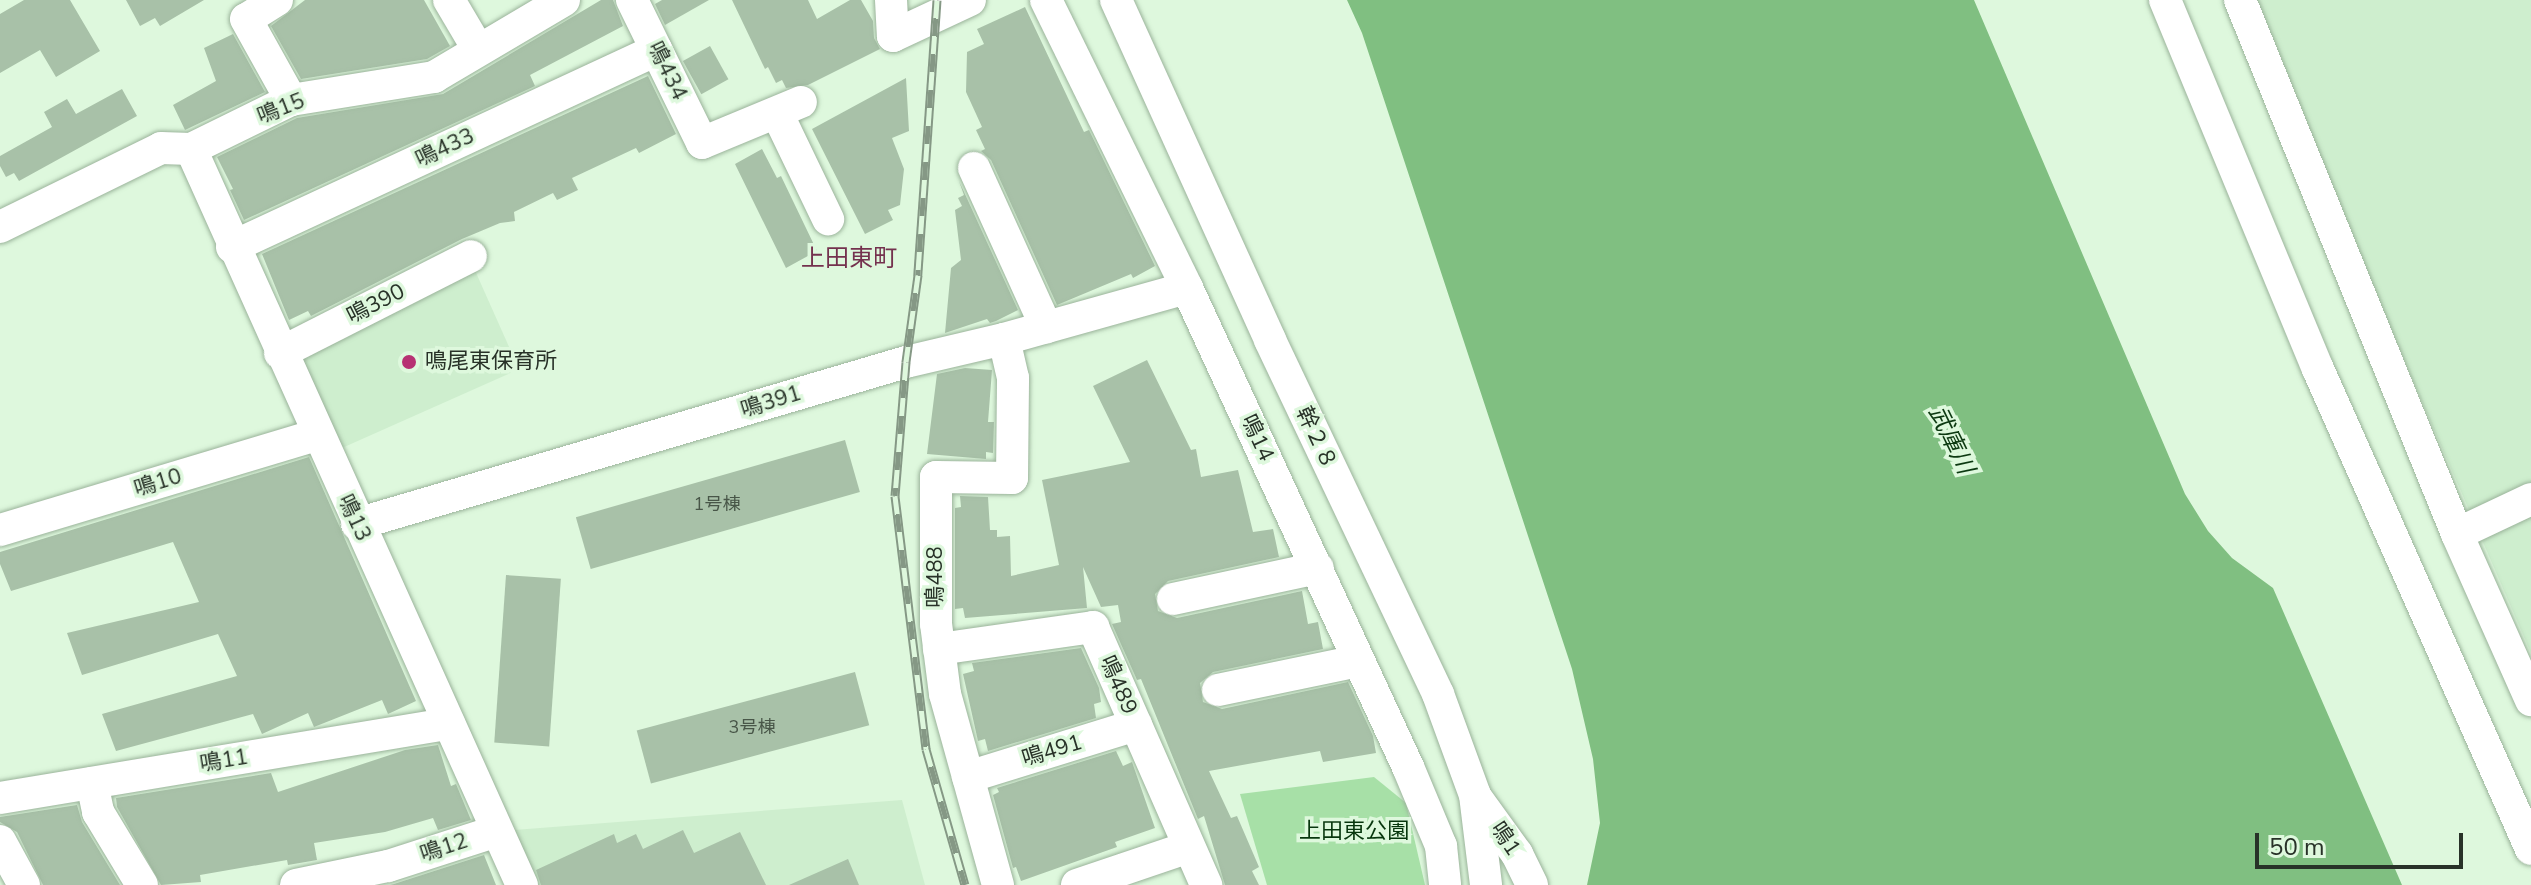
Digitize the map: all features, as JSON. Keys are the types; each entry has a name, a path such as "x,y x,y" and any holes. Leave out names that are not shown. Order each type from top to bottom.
{"street":[{"path":"277,0 246,19 291,100"},
{"path":"449,0 478,49"},
{"name":"鳴15","path":"0,227 161,148 191,149 291,100 434,77 564,0"},
{"name":"鳴434","path":"632,0 702,143 789,107 828,219"},
{"path":"891,0 893,36 970,0"},
{"name":"鳴14","path":"1046,0 1187,288 1318,568 1441,846 1445,885"},
{"name":"幹２８","path":"1116,0 1270,340 1438,694 1475,795 1486,885"},
{"path":"2165,0 2318,369 2531,849"},
{"path":"2240,0 2457,534 2531,700"},
{"name":"鳴433","path":"232,247 657,50"},
{"name":"鳴13","path":"191,149 232,247 522,885"},
{"path":"974,168 1046,327"},
{"name":"鳴390","path":"280,353 471,256"},
{"name":"鳴391","path":"357,524 906,362 1004,339 1187,288"},
{"name":"鳴488","path":"998,885 945,694 939,649 936,477 1012,478 1013,378 1004,339"},
{"name":"鳴10","path":"0,530 317,435"},
{"path":"2457,534 2531,499"},
{"path":"1173,599 1318,568"},
{"name":"鳴489","path":"939,649 1093,627 1206,885"},
{"path":"1218,690 1358,661"},
{"name":"鳴11","path":"0,798 449,724"},
{"name":"鳴491","path":"968,777 1136,725"},
{"path":"92,783 98,812 142,885"},
{"name":"鳴1","path":"1475,795 1517,854 1532,885"},
{"name":"鳴12","path":"296,885 388,866 497,831"},
{"path":"0,841 24,885"},
{"path":"1077,885 1189,847"}],"shaded area":[{"path":"2253,0 2531,0 2531,653 2401,353"},
{"name":"鳴尾東保育所","path":"473,266 519,369 341,449 295,345"},
{"path":"902,800 925,885 537,885 514,830"}],"green space":[{"name":"上田東公園","path":"1374,777 1406,803 1425,885 1267,885 1240,794"}],"water":[{"name":"武庫川","path":"1347,0 1974,0 2185,494 2208,531 2232,558 2273,588 2402,885 1587,885 1600,823 1593,759 1572,669 1362,33"}],"building":[{"path":"24,0 70,0 100,51 56,77 40,50 0,73 0,14"},
{"path":"126,0 204,0 160,26 155,18 140,26"},
{"path":"305,0 424,0 450,46 427,59 301,79 271,26"},
{"path":"601,0 613,0 623,26 530,75 535,86 244,220 217,157 297,118 443,94"},
{"path":"662,0 709,0 665,25 655,4"},
{"path":"732,0 808,0 817,19 850,0 861,0 873,21 874,38 880,49 808,85 786,88 782,80 776,83 768,67 765,69"},
{"path":"1025,7 1084,132 1089,130 1155,266 1133,278 1131,274 1057,305 991,160 981,151 985,149 976,130 982,127 966,92 967,52 984,44 977,29"},
{"path":"233,34 265,92 185,130 173,105 216,81 204,48"},
{"path":"710,46 728,79 701,94 683,61"},
{"path":"648,76 676,134 639,153 636,148 572,178 578,190 557,200 553,193 514,212 515,221 500,223 462,239 311,316 308,311 289,320 262,254"},
{"path":"906,78 909,131 892,138 904,169 900,205 888,210 893,220 865,234 812,129"},
{"path":"122,89 137,116 19,181 14,173 6,177 0,166 0,156 52,127 44,112 67,99 76,114"},
{"path":"762,149 777,178 781,176 817,251 786,268 735,164"},
{"path":"959,181 1018,310 990,323 987,319 945,333 951,268 961,260 955,210 962,206 958,198 964,195"},
{"path":"1147,360 1191,450 1196,449 1201,477 1238,470 1253,532 1273,529 1279,557 1168,581 1155,594 1158,611 1177,618 1302,591 1308,624 1318,622 1323,649 1213,672 1200,683 1203,702 1222,709 1348,682 1373,736 1376,753 1323,762 1320,751 1209,771 1231,818 1237,816 1259,867 1252,871 1259,885 1225,885 1204,816 1198,819 1141,679 1137,680 1112,624 1121,622 1118,605 1101,607 1083,567 1087,608 965,618 963,608 955,609 955,508 961,507 960,496 988,497 990,530 997,530 997,537 1010,536 1011,576 1059,565 1042,480 1130,462 1093,386"},
{"path":"965,368 992,370 988,422 994,422 993,453 986,452 986,459 927,454 937,374"},
{"path":"845,440 860,492 591,569 576,517"},
{"path":"309,457 416,701 388,714 382,700 314,727 308,713 262,734 253,714 116,751 102,714 237,676 218,634 82,675 67,633 199,602 173,542 11,591 0,564 0,552"},
{"path":"506,575 561,579 549,746 494,743"},
{"path":"1081,648 1099,688 1101,702 1094,704 1096,718 988,751 985,739 978,741 963,674 974,671 972,663"},
{"path":"855,672 869,725 651,784 637,730"},
{"path":"438,745 451,786 456,784 471,820 438,830 433,818 385,832 314,843 317,860 288,865 287,860 200,875 201,882 161,885 117,807 116,798 271,773 278,792 405,750"},
{"path":"1116,751 1123,766 1132,762 1155,828 1115,842 1117,847 1021,881 1016,867 1013,868 993,795 999,792 997,788"},
{"path":"77,805 82,822 120,885 43,885 17,832 0,822 0,817"},
{"path":"683,830 694,853 740,832 766,885 541,885 536,870 614,834 617,843 636,834 643,849"},
{"path":"484,855 496,885 390,885 394,884"},
{"path":"848,859 859,885 789,885"}],"railway":[{"path":"937,0 918,275 906,362 895,496 926,749 965,885"}],"place":[{"name":"鳴尾東保育所","path":"409,362"}],"district":[{"name":"上田東町","path":"849,259"}]}
